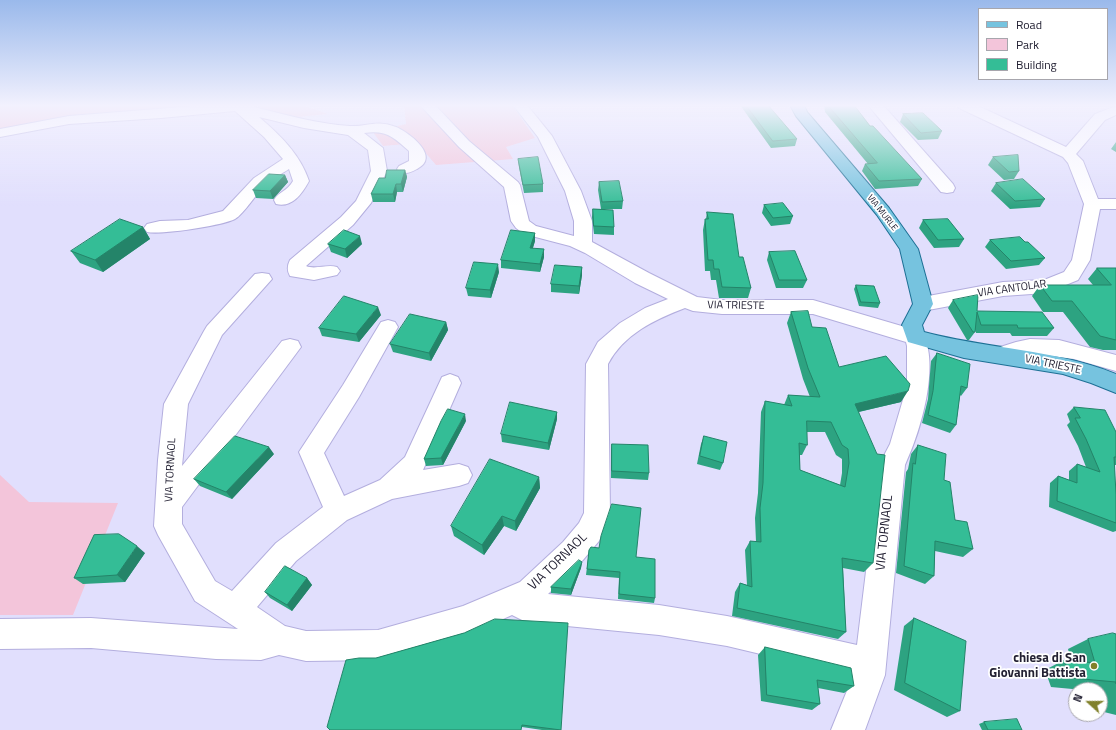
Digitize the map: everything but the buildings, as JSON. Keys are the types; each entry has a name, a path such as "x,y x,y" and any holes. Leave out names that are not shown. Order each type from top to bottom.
{"main road":[{"name":"VIA MURLE","path":"822,139 882,212 909,249 923,304"},
{"path":"915,337 912,325 923,304"},
{"name":"VIA TRIESTE","path":"915,337 970,351 1002,355 1079,369 1116,384"}],"street":[{"path":"275,139 299,172 302,181 295,192 282,200"},
{"path":"330,271 314,274 297,272 297,264 347,220 363,203 379,171 376,148 363,139"},
{"path":"404,139 417,150 417,163 405,169"},
{"name":"VIA TRIESTE","path":"459,139 512,185 520,221 525,227 536,232 583,244 642,278 686,300 700,305 722,307 813,307 915,337"},
{"path":"547,139 573,191 582,220 583,244"},
{"path":"905,139 947,188"},
{"path":"1036,139 1068,154 1074,160 1092,208 1116,204"},
{"path":"1068,154 1081,139"},
{"path":"153,228 160,226 188,225 228,215 260,181 291,160"},
{"name":"VIA CANTOLAR","path":"923,304 1003,290 1046,286 1071,276 1081,260 1092,208"},
{"name":"VIA TORNAOL","path":"262,279 214,331 176,404 170,460 168,526 204,591 235,610 278,640 306,646 378,645 465,621 530,592 573,552 589,532 597,513 597,364 606,348 626,328 652,314 686,300"},
{"path":"338,511 311,452 351,391 388,327"},
{"name":"VIA TORNAOL","path":"848,730 869,669 892,465 902,446 918,386 918,346 915,337"},
{"path":"1002,355 1015,349 1034,346 1075,351 1116,363"},
{"path":"169,503 290,347"},
{"path":"389,488 414,464 450,383"},
{"path":"235,610 286,552 338,511 389,488 459,475"},
{"path":"515,598 526,607 659,620 727,631 869,669"},
{"name":"VIA TORNAOL","path":"0,634 91,633 216,644 261,645 278,640"}],"green space":[{"path":"378,139 532,139 506,147 513,159 436,165 417,143 383,146"},
{"path":"0,475 29,502 118,503 73,615 0,615"}],"place":[{"name":"chiesa di San Giovanni Battista","path":"1094,666"}]}
